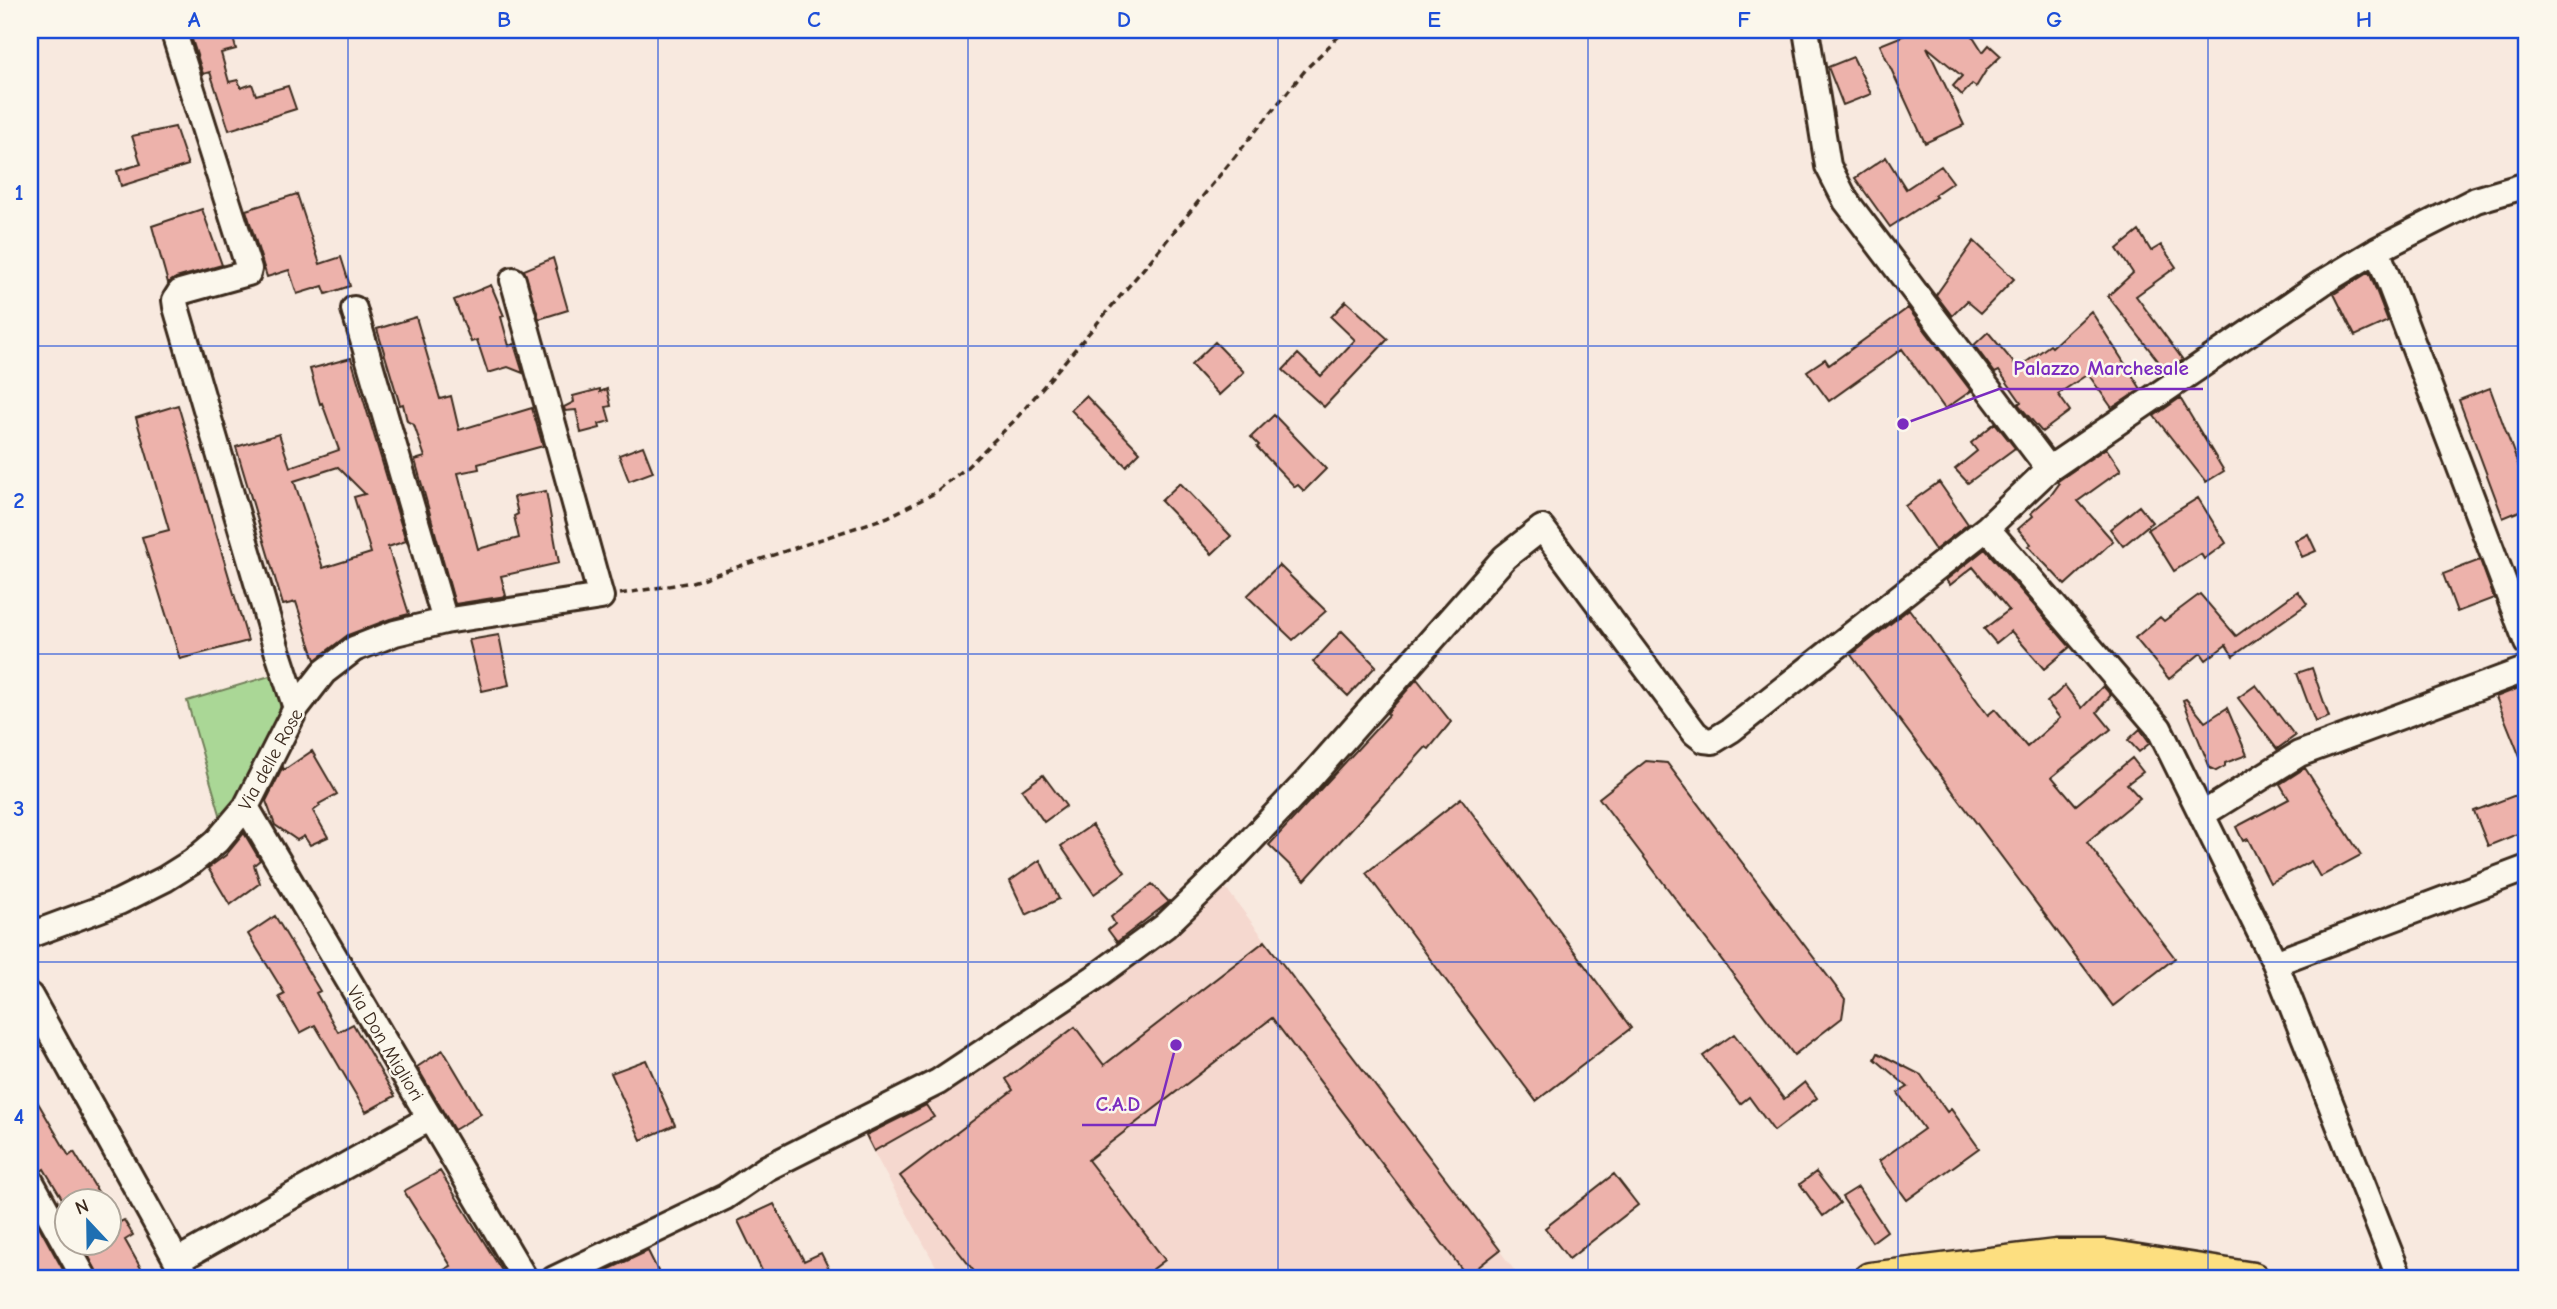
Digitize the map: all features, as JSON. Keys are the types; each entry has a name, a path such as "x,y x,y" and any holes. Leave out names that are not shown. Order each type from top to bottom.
{"main road":[{"path":"1870,1279 2056,1256 2106,1256 2253,1279"}],"street":[{"path":"173,30 249,269 248,273 180,292 175,300 176,307 296,708"},
{"path":"1806,30 1828,166 1846,201 2049,469"},
{"path":"564,1277 725,1197 767,1168 938,1082 1094,978 1165,926 1217,876 1308,780 1505,557 1542,528 1695,733 1704,740 1713,741 1731,730 1987,528 2049,469 2322,283 2377,250 2476,200 2527,185"},
{"path":"2377,250 2527,643"},
{"path":"513,280 601,597"},
{"path":"354,309 445,621"},
{"path":"1987,528 2159,728 2275,963 2400,1279"},
{"name":"Via delle Rose","path":"30,935 119,902 165,879 192,862 217,841 246,807 296,708 324,673 354,649 395,633 445,621 601,597"},
{"path":"2203,814 2299,754 2527,669"},
{"name":"Via Don Migliori","path":"246,807 525,1279"},
{"path":"2275,963 2527,868"},
{"path":"30,996 182,1270 430,1118"},
{"path":"30,1180 85,1279"}],"path":[{"path":"601,597 692,582 888,517 933,494 966,468 1015,420 1150,261 1307,68 1345,30"}],"shaded area":[{"path":"1222,883 1521,1279 943,1279 861,1129"}],"green space":[{"path":"273,675 280,704 273,736 240,798 222,821 187,701"}],"building":[{"path":"189,30 231,30 236,49 221,53 229,82 238,80 241,88 252,84 256,95 288,86 296,109 229,130 210,72 203,74"},
{"path":"1906,30 1969,30 1983,52 1989,45 2001,56 1987,69 1976,87 1972,84 1962,95 1953,86 1962,76 1927,47 1964,125 1925,143 1880,45 1910,33"},
{"path":"1853,57 1871,94 1843,105 1828,67"},
{"path":"175,127 188,165 121,186 117,171 141,164 132,136"},
{"path":"1886,157 1906,189 1941,166 1953,182 1934,195 1936,197 1890,227 1855,178"},
{"path":"297,194 320,264 341,257 350,286 326,294 323,286 297,294 289,270 267,277 246,210"},
{"path":"202,209 222,265 176,278 168,283 152,226"},
{"path":"2139,231 2151,251 2161,245 2176,267 2136,296 2183,360 2166,371 2108,296 2133,273 2117,249"},
{"path":"1974,241 2014,279 1981,313 1967,301 1952,316 1936,295"},
{"path":"553,258 568,310 539,319 524,270"},
{"path":"2369,272 2388,321 2355,336 2334,294"},
{"path":"491,285 504,316 501,317 509,346 514,344 523,373 508,367 488,373 477,340 471,342 454,300"},
{"path":"1346,301 1388,339 1324,407 1283,370 1298,354 1321,376 1355,340 1331,317"},
{"path":"1908,308 1971,391 1945,409 1902,349 1829,401 1807,371 1825,359 1829,365"},
{"path":"2091,311 2141,389 2112,408 2088,374 2058,394 2070,411 2042,432 2018,404 2021,402 1999,371 1995,373 1974,345 1988,332 2018,368 2050,345 2052,347"},
{"path":"416,317 440,399 451,396 459,430 532,408 543,446 478,464 479,469 458,473 478,549 519,538 514,516 518,514 514,497 546,491 559,563 501,576 506,596 455,604 415,460 425,457 414,425 407,421 403,404 400,405 377,329"},
{"path":"1215,342 1244,372 1219,395 1191,365"},
{"path":"351,358 406,541 388,547 409,614 348,635 315,660 296,602 283,605 236,447 279,434 290,467 339,450 322,403 320,404 310,369","holes":["338,467 365,494 354,497 371,553 323,568 294,481"]},
{"path":"2490,388 2527,489 2527,508 2503,518 2459,400"},
{"path":"600,389 600,392 607,389 611,406 606,407 610,421 599,424 600,428 581,433 576,410 565,411 564,407 574,402 573,396"},
{"path":"1086,396 1140,452 1126,466 1071,410"},
{"path":"2180,398 2224,471 2206,482 2154,416"},
{"path":"178,405 248,641 180,659 142,537 169,530 136,418"},
{"path":"1274,415 1326,469 1304,491 1298,485 1295,487 1257,447 1259,445 1251,437"},
{"path":"1995,423 2015,448 1968,483 1955,469 1977,451 1971,443"},
{"path":"643,446 653,472 629,481 619,455"},
{"path":"2106,448 2121,470 2078,501 2113,541 2065,585 2028,546 2031,544 2018,529 2051,495 2059,484 2058,481"},
{"path":"1939,482 1968,524 1935,550 1905,506"},
{"path":"1180,483 1231,536 1212,554 1161,501"},
{"path":"2198,498 2226,543 2204,559 2201,554 2174,571 2148,529"},
{"path":"2139,506 2152,522 2123,546 2110,529"},
{"path":"2308,534 2316,551 2302,557 2295,541"},
{"path":"1985,549 2070,647 2044,669 2011,631 1996,643 1984,629 2009,610 1973,567 1950,585 1946,580"},
{"path":"2480,560 2494,598 2457,612 2443,574"},
{"path":"1279,565 1326,611 1293,640 1247,596"},
{"path":"2298,591 2307,604 2233,656 2226,645 2206,660 2201,653 2169,679 2135,638 2160,617 2164,621 2200,594 2236,636"},
{"path":"1909,609 1988,715 1995,709 2027,747 2060,718 2047,702 2065,686 2082,708 2103,686 2111,695 2097,712 2111,729 2052,777 2076,805 2132,758 2143,772 2127,784 2140,798 2087,842 2175,958 2113,1006 1851,655"},
{"path":"1342,631 1376,666 1348,696 1313,662"},
{"path":"499,635 509,685 482,691 469,640"},
{"path":"2312,668 2329,717 2315,722 2297,673"},
{"path":"1417,679 1451,722 1429,749 1426,747 1305,880 1269,845 1389,715 1387,713"},
{"path":"2256,685 2295,736 2277,749 2238,698"},
{"path":"2524,686 2527,695 2526,772 2496,697"},
{"path":"2186,699 2205,722 2227,708 2247,755 2225,763 2225,766 2216,771 2210,768 2183,700"},
{"path":"2140,729 2150,743 2139,752 2128,740"},
{"path":"312,751 337,794 319,804 313,811 328,837 310,845 304,836 297,840 275,825 266,801 283,767 284,770"},
{"path":"1646,761 1667,763 1845,999 1842,1018 1794,1055 1599,798"},
{"path":"2305,768 2361,855 2320,877 2311,861 2270,883 2248,839 2243,841 2236,827 2289,799 2280,784"},
{"path":"1043,775 1066,806 1044,822 1022,790"},
{"path":"2516,795 2527,820 2527,830 2488,846 2474,811"},
{"path":"1461,798 1631,1028 1536,1101 1366,873"},
{"path":"1092,825 1125,872 1094,894 1061,846"},
{"path":"244,833 260,860 254,865 260,883 230,905 208,868 226,855"},
{"path":"1040,860 1059,899 1026,915 1010,881"},
{"path":"1152,884 1169,902 1117,942 1108,930 1115,924 1111,917"},
{"path":"275,916 320,991 316,993 338,1032 353,1024 395,1096 366,1112 315,1025 300,1033 279,997 285,994 248,934"},
{"path":"1265,941 1500,1250 1467,1276 1272,1018 1088,1160 1165,1260 1140,1279 980,1279 900,1176 1013,1090 1006,1079 1075,1027 1104,1065"},
{"path":"1734,1034 1784,1099 1805,1082 1817,1098 1774,1131 1749,1097 1740,1104 1703,1056"},
{"path":"443,1050 481,1114 454,1130 417,1067"},
{"path":"1878,1053 1921,1075 1947,1112 1951,1109 1979,1148 1907,1200 1879,1161 1924,1129 1898,1093 1908,1087 1875,1059"},
{"path":"646,1060 675,1125 641,1140 611,1073"},
{"path":"30,1089 69,1156 74,1152 95,1186 54,1186 44,1169 41,1171 30,1165"},
{"path":"926,1105 934,1117 874,1151 866,1135"},
{"path":"440,1171 507,1279 428,1279 451,1266 404,1191"},
{"path":"1816,1172 1840,1203 1823,1216 1800,1184"},
{"path":"1614,1174 1638,1205 1569,1259 1545,1228"},
{"path":"1858,1187 1887,1231 1872,1242 1842,1197"},
{"path":"774,1204 804,1261 821,1253 834,1279 766,1279 738,1221"},
{"path":"30,1210 52,1250 52,1256 55,1256 67,1277 30,1279"},
{"path":"124,1220 133,1235 125,1240 147,1279 100,1279 88,1256 122,1256"},
{"path":"648,1251 662,1279 588,1279"}],"place":[{"name":"Palazzo Marchesale","path":"1903,424"},
{"name":"C.A.D","path":"1176,1045"}]}
